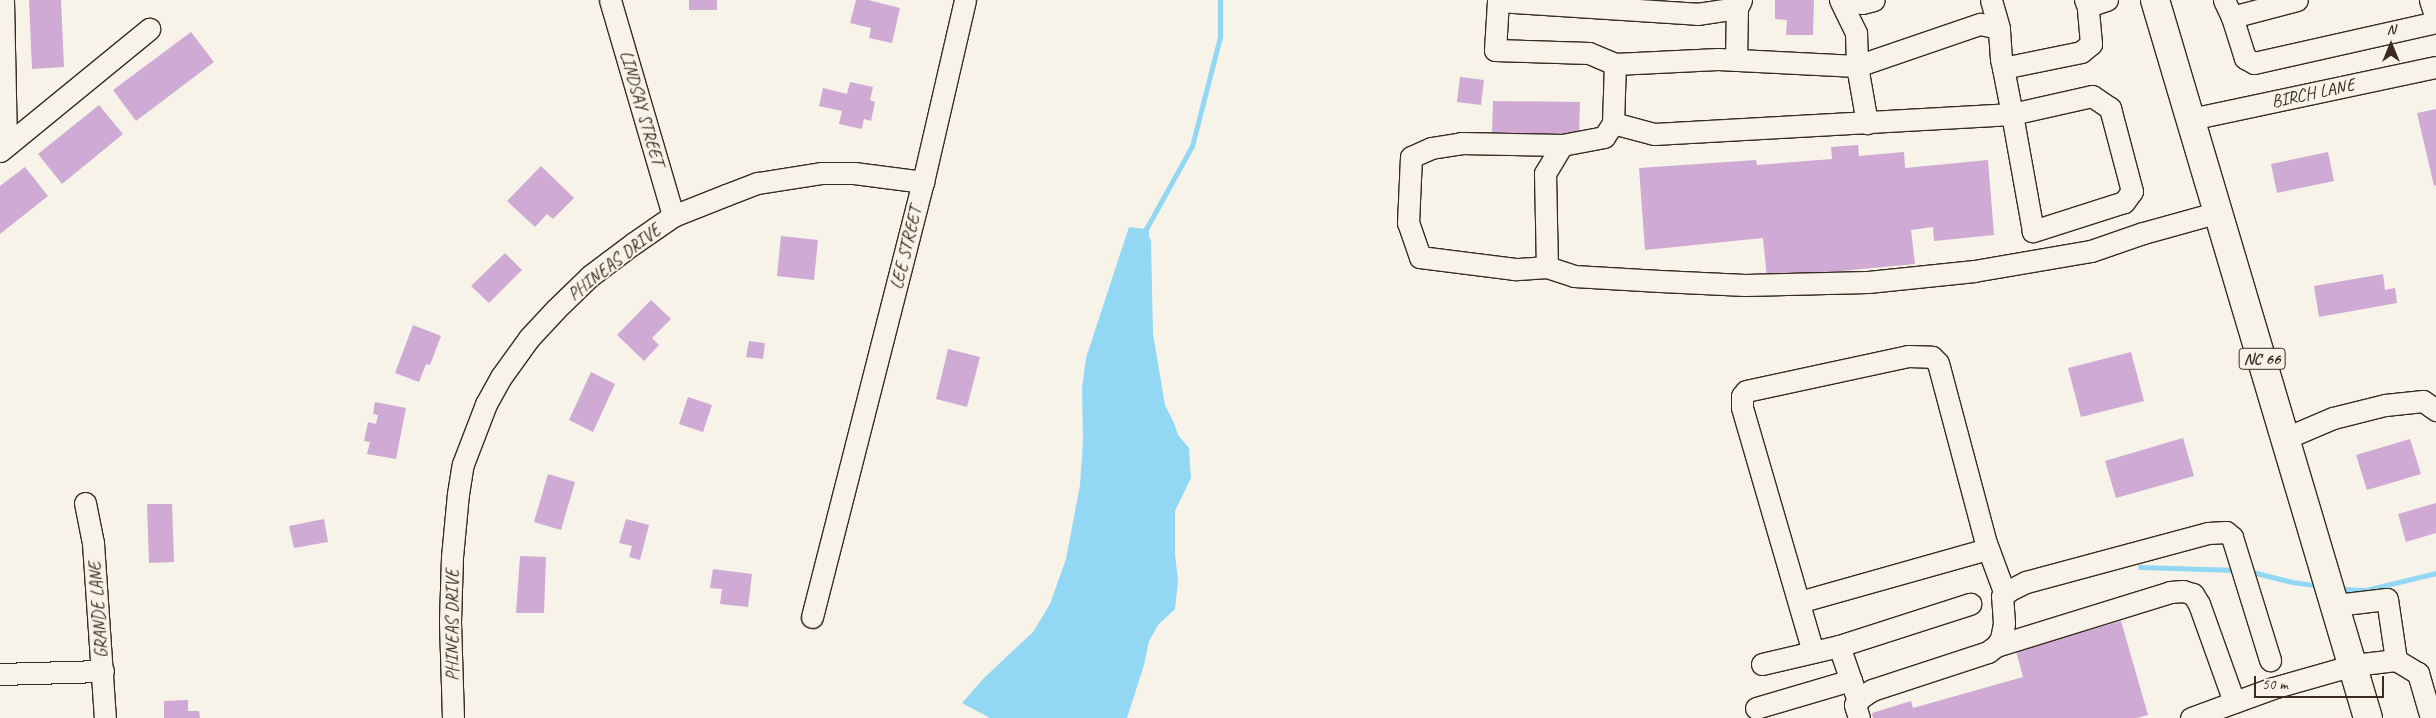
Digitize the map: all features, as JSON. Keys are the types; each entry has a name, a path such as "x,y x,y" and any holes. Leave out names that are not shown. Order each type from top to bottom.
{"main road":[{"name":"NC 66","path":"2155,0 2354,665 2368,718"}],"street":[{"path":"3,0 3,148"},
{"name":"LINDSAY STREET","path":"610,0 673,216"},
{"name":"LEE STREET","path":"812,617 923,182 965,0"},
{"path":"1840,0 1856,33 1857,66 1867,122"},
{"path":"1990,0 1999,28 2003,68 2033,231 2032,261"},
{"path":"2297,0 2228,8 2245,58 2254,63 2436,22"},
{"path":"2430,0 2436,18"},
{"path":"1736,60 1739,4 1697,14 1498,1 1495,50 1590,53 1615,64 1736,60 1857,66 1980,24 1999,28"},
{"path":"2003,68 2081,52 2091,44 2093,2"},
{"path":"3,148 149,28"},
{"path":"1615,64 1613,123 1604,138 1562,145 1461,143 1431,148 1411,157 1408,223 1420,257 1516,269 1547,268 1574,276 1745,285 1868,282 1974,271 2091,251 2143,233 2219,212"},
{"name":"BIRCH LANE","path":"2191,119 2436,67"},
{"path":"1613,123 1654,134 2012,114 2092,96 2110,108 2132,191 2124,202 2033,231"},
{"path":"1547,268 1545,173 1562,145"},
{"name":"PHINEAS DRIVE","path":"453,718 450,621 452,557 463,464 473,433 501,377 529,338 590,276 673,216 758,183 812,174 854,173 923,182"},
{"path":"1813,652 1742,407 1742,396 1746,390 1908,356 1932,358 1938,363 1988,549 2005,594"},
{"path":"2286,438 2333,418 2385,405 2423,402 2436,410"},
{"name":"GRANDE LANE","path":"85,503 93,543 105,718"},
{"path":"1859,709 1872,690 1988,652 1996,646 2001,639 2004,623 2002,596 2026,582 2208,533 2226,532 2232,537 2270,660"},
{"path":"1798,602 1988,549"},
{"path":"1996,646 2170,592 2183,591 2193,594 2199,604 2234,702"},
{"path":"2336,605 2387,599 2396,660"},
{"path":"1762,664 1839,646 1970,604"},
{"path":"1839,646 1859,709"},
{"path":"2191,718 2273,688 2354,665 2396,660 2418,673 2431,718"},
{"path":"0,674 103,671"},
{"path":"1756,708 1851,680"}],"water":[{"path":"1129,227 1146,229 1151,241 1153,334 1165,405 1178,435 1189,448 1191,478 1175,511 1175,554 1178,581 1175,609 1158,625 1149,641 1144,665 1127,718 990,718 962,703 984,678 1033,632 1050,604 1066,559 1080,485 1083,441 1082,388 1086,358"}],"building":[{"path":"29,0 61,0 64,67 32,69"},
{"path":"689,0 717,0 717,10 689,10"},
{"path":"856,0 868,0 900,8 892,43 869,38 871,28 850,23"},
{"path":"1775,0 1814,0 1813,35 1786,35 1787,20 1775,19"},
{"path":"191,32 214,62 136,121 113,90"},
{"path":"1460,77 1484,80 1481,105 1457,102"},
{"path":"850,82 873,87 870,100 875,102 871,121 864,119 862,129 839,124 842,111 819,106 823,88 847,94"},
{"path":"1493,101 1580,102 1579,135 1492,133"},
{"path":"99,105 123,134 62,184 38,154"},
{"path":"2436,109 2436,185 2434,186 2417,113"},
{"path":"1858,145 1859,156 1904,152 1905,168 1988,160 1994,235 1934,241 1933,227 1911,230 1915,264 1767,278 1763,238 1645,250 1639,168 1756,160 1757,165 1832,159 1831,147"},
{"path":"2328,152 2334,181 2277,193 2271,164"},
{"path":"541,166 574,198 553,219 547,214 535,227 507,201"},
{"path":"25,167 48,196 0,234 0,186"},
{"path":"781,236 818,240 814,280 777,276"},
{"path":"505,253 522,270 489,303 471,286"},
{"path":"2383,274 2385,290 2395,288 2397,303 2319,317 2314,286"},
{"path":"651,300 671,319 652,338 659,345 644,361 617,335"},
{"path":"413,325 441,336 430,365 426,364 419,382 395,373"},
{"path":"749,341 765,343 763,359 746,357"},
{"path":"948,349 980,357 967,407 936,399"},
{"path":"2131,352 2144,401 2081,417 2068,368"},
{"path":"591,372 615,384 593,432 569,420"},
{"path":"688,397 712,405 703,432 679,424"},
{"path":"375,402 406,408 396,459 367,454 370,442 364,441 368,422 376,424 378,415 373,414"},
{"path":"2183,438 2194,476 2116,498 2105,461"},
{"path":"2410,439 2421,474 2367,490 2356,455"},
{"path":"548,474 575,482 561,530 534,522"},
{"path":"2436,503 2436,533 2406,542 2398,514"},
{"path":"147,504 172,504 174,562 149,563"},
{"path":"324,519 328,542 294,548 289,526"},
{"path":"626,519 649,525 640,560 629,557 632,546 619,543"},
{"path":"520,556 546,557 544,613 516,613"},
{"path":"713,569 752,574 748,607 720,604 722,589 710,588"},
{"path":"2121,621 2148,715 2137,718 1873,718 1872,713 1911,701 1913,708 2023,677 2016,651"},
{"path":"188,700 188,711 199,711 200,718 164,718 164,701"}],"waterway":[{"path":"1146,234 1146,229 1192,146 1220,37 1220,0"},
{"path":"2140,567 2237,570"},
{"path":"2248,571 2292,582 2320,586"},
{"path":"2339,589 2366,590 2436,573"}]}
